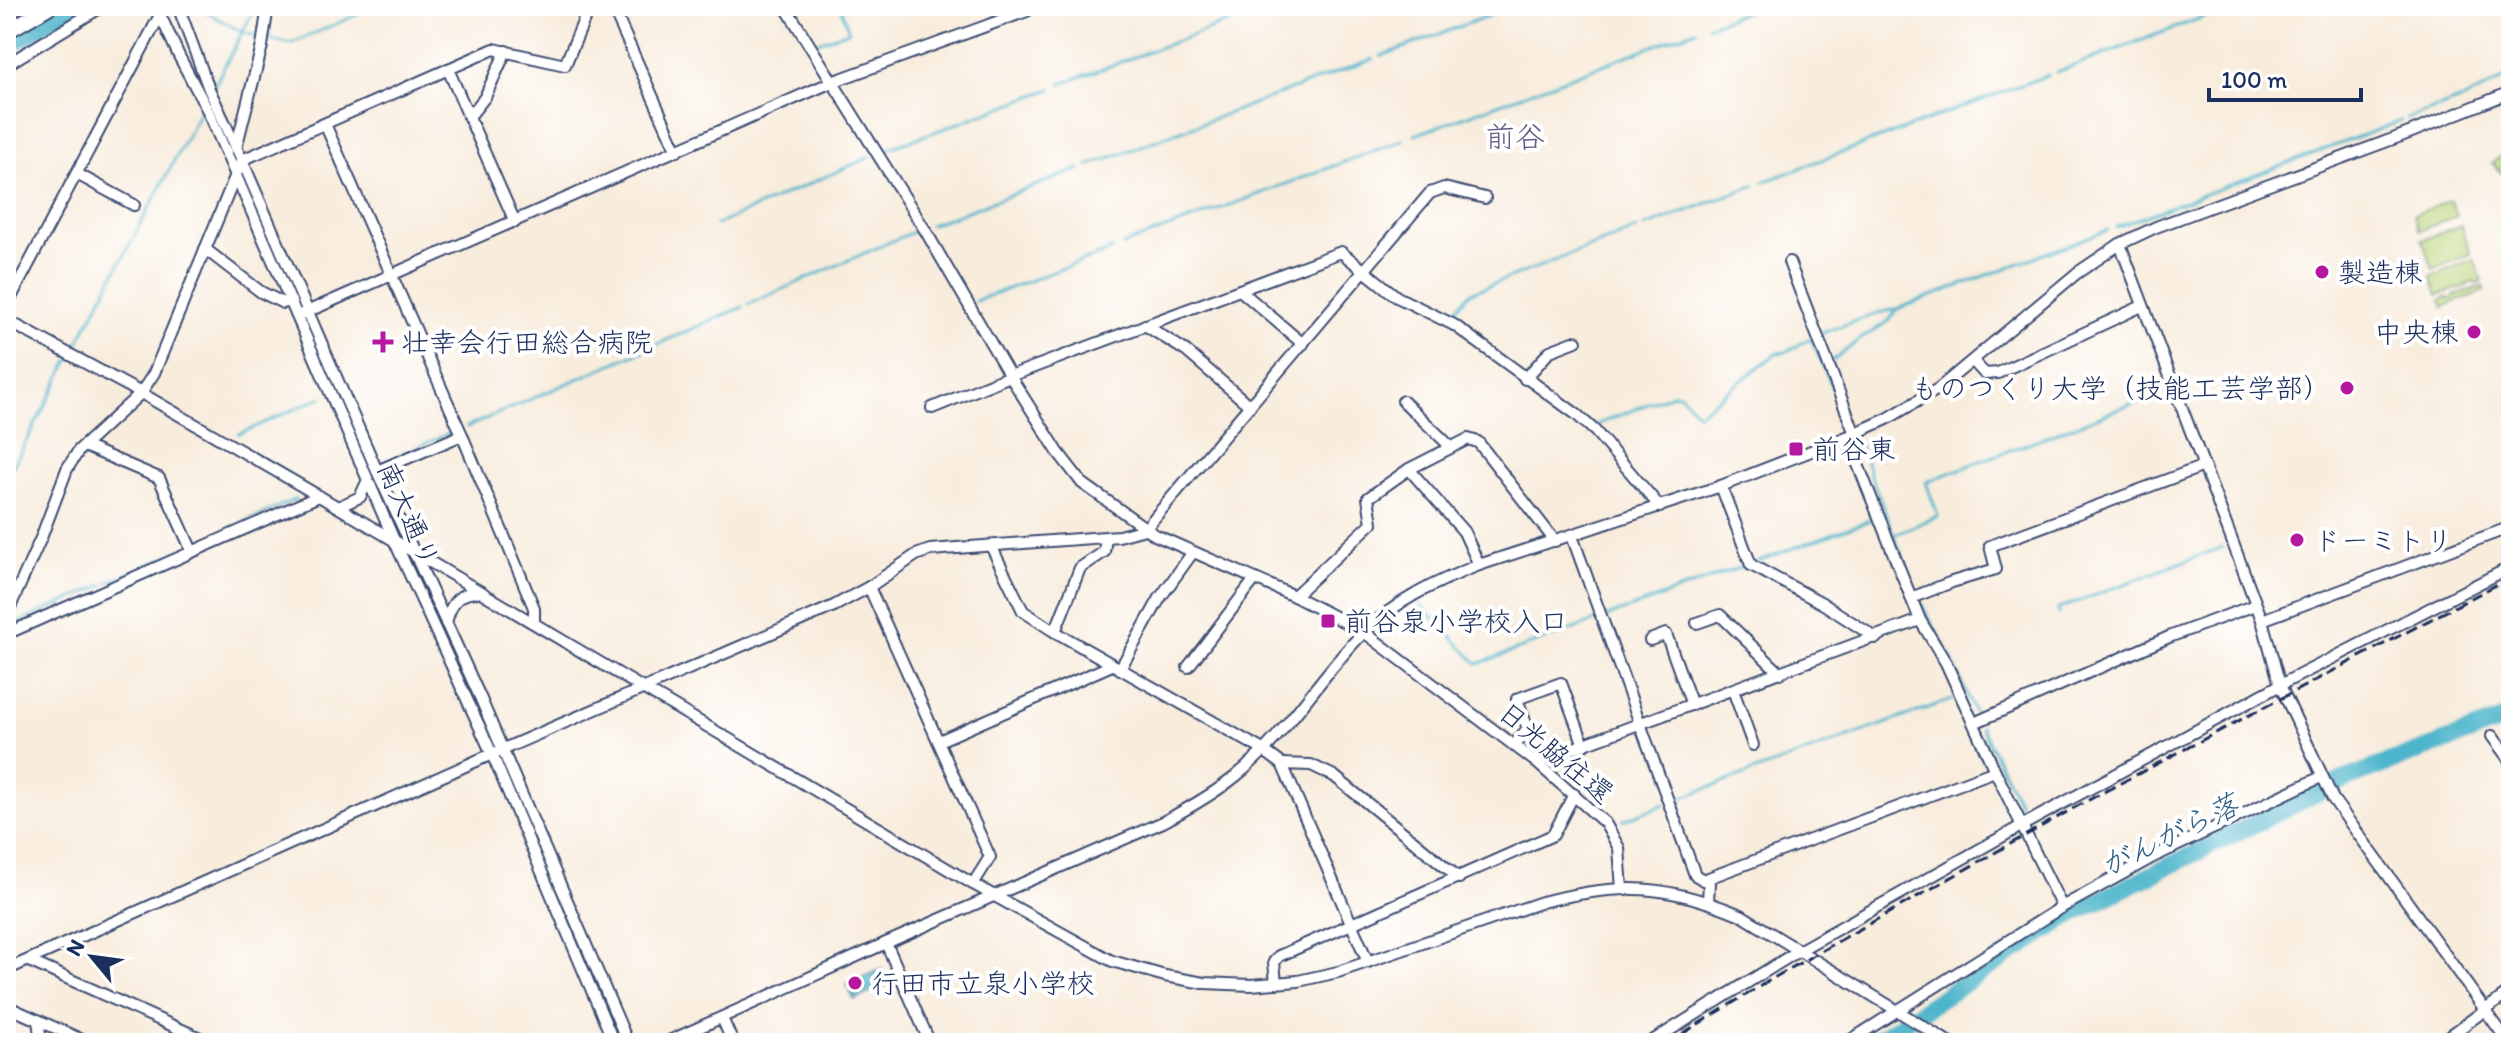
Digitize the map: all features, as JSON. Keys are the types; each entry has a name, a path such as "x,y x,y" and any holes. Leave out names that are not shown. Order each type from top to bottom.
{"highway":[{"path":"6,32 50,6"}],"street":[{"path":"6,65 103,6"},
{"name":"南大通り","path":"178,6 208,95 242,160 394,540 496,752 628,1043"},
{"path":"236,149 262,44 268,6"},
{"path":"6,616 41,538 67,469 84,446 141,393 154,373 242,160 494,49 565,65 589,8 595,6"},
{"path":"612,6 677,151"},
{"name":"日光脇往還","path":"785,6 925,230 1010,376 1058,452 1082,483 1145,529 1294,596 1364,632 1574,794 1614,835 1619,848 1622,889"},
{"path":"6,307 77,174 158,11"},
{"name":"南大通り","path":"158,11 179,56 208,95 208,111 291,301 302,314 446,623 614,1043"},
{"path":"302,314 832,82 1027,11"},
{"path":"469,117 485,97 506,51"},
{"path":"448,69 515,222"},
{"path":"665,1043 1205,799 1238,775 1263,750 1364,632 1418,593 1479,565 1721,486 1851,436 1910,407 1973,361 2077,273 2120,244 2156,227 2511,92"},
{"path":"325,124 462,435 534,608 534,622"},
{"path":"77,174 134,205"},
{"path":"6,970 834,606 916,555 930,550 1106,537 1145,529 1430,193 1444,188 1485,198"},
{"path":"2120,244 2262,620 2280,685 2322,779 2509,1043"},
{"path":"205,249 261,292 283,303 291,301"},
{"path":"932,408 1341,252 1397,297 1454,325 1576,414 1595,431 1660,507"},
{"path":"1789,262 1920,620 1946,663 2062,907"},
{"path":"1240,290 1303,344"},
{"path":"1973,361 1985,374 1998,373 2142,306"},
{"path":"6,320 141,393 338,507 973,884 1112,961 1142,971 1204,983 1251,985 1316,978 1542,902 1576,894 1622,889 1659,890 1708,901 1741,915 1950,1043"},
{"path":"1145,325 1186,351 1250,406"},
{"path":"1525,379 1550,351 1576,341"},
{"path":"1403,401 1451,447"},
{"path":"377,471 462,435"},
{"path":"1294,596 1372,523 1368,498 1409,469 1468,439 1478,442 1555,541"},
{"path":"84,446 159,478 192,551"},
{"path":"1911,598 1996,569 1990,546 2204,466"},
{"path":"1409,469 1464,532 1479,565"},
{"path":"338,507 360,497 368,480"},
{"path":"1721,486 1751,565 1822,603 1876,638"},
{"path":"6,634 319,496"},
{"path":"2262,620 2511,527"},
{"path":"1572,536 1695,875 1709,883 1708,901"},
{"path":"1055,632 1080,568 1104,552 1106,537"},
{"path":"991,546 1023,611 1282,764 1368,962"},
{"path":"939,741 1116,667 1193,552"},
{"path":"1649,1043 1800,950 2023,825 2280,685 2511,567"},
{"path":"1188,667 1255,579"},
{"path":"869,587 990,857 973,884"},
{"path":"446,623 453,602 461,594 484,592"},
{"path":"1974,723 2169,637 2255,605"},
{"path":"1697,623 1720,615 1780,673"},
{"path":"1536,762 1920,620"},
{"path":"1650,640 1666,634 1692,705"},
{"path":"1514,746 1528,729 1517,699 1561,683 1584,745"},
{"path":"1733,690 1753,745"},
{"path":"2492,736 2511,762"},
{"path":"1282,764 1311,765 1334,776 1459,878"},
{"path":"1703,880 1995,771"},
{"path":"1846,1043 2062,907 2151,858 2322,779"},
{"path":"1276,983 1274,962 1279,956 1553,835 1574,794"},
{"path":"886,943 930,1043"},
{"path":"29,961 211,1043"},
{"path":"2440,1043 2511,991"},
{"path":"6,1006 89,1043"},
{"path":"722,1018 733,1043"},
{"path":"38,1020 41,1043"}],"green space":[{"path":"2511,148 2511,171 2503,174 2492,163"},
{"path":"2451,200 2457,216 2419,231 2413,215"},
{"path":"2461,225 2471,254 2433,269 2422,240"},
{"path":"2474,259 2482,281 2474,281 2438,295 2431,276"},
{"path":"2483,286 2485,291 2443,307 2440,300 2449,299"}],"water":[{"path":"881,969 888,985 854,1000 847,984"}],"waterway":[{"path":"6,47 73,6"},
{"path":"196,6 242,32 260,37"},
{"path":"212,90 256,6"},
{"path":"268,38 290,44 377,6"},
{"path":"818,42 849,31 840,6"},
{"path":"1061,84 1272,6"},
{"path":"1381,56 1515,6"},
{"path":"1708,26 1761,6"},
{"path":"2057,72 2233,6"},
{"path":"1415,135 1696,30"},
{"path":"1088,166 1373,59"},
{"path":"1763,182 2048,75"},
{"path":"2407,119 2466,98 2511,76"},
{"path":"885,150 1051,89"},
{"path":"73,352 202,108"},
{"path":"2116,227 2401,121"},
{"path":"1123,245 1403,140"},
{"path":"716,225 870,157"},
{"path":"930,225 1080,169"},
{"path":"1645,227 1755,185"},
{"path":"1449,317 1470,293 1637,229"},
{"path":"1822,333 1897,309 2108,230"},
{"path":"749,304 915,231"},
{"path":"975,301 1112,250"},
{"path":"467,427 743,307"},
{"path":"1832,361 1889,321 1897,309"},
{"path":"1596,425 1675,393 1681,395 1698,414 1777,353 1786,352 1811,338 1832,387"},
{"path":"6,479 70,359"},
{"path":"1893,535 1938,516 1926,482 2166,391"},
{"path":"239,434 322,397"},
{"path":"386,461 454,431"},
{"path":"1859,445 1915,590"},
{"path":"193,545 296,499"},
{"path":"1758,561 1873,519"},
{"path":"2059,614 2058,609 2223,547"},
{"path":"109,582 186,548"},
{"path":"1607,617 1747,565"},
{"path":"10,626 104,585"},
{"path":"1919,600 1950,656 1976,715"},
{"path":"1421,605 1478,664 1598,620"},
{"path":"1673,801 1953,699"},
{"name":"がんがら落","path":"1872,1043 2070,915 2343,780 2511,717"},
{"path":"1981,727 2022,809"},
{"path":"1623,820 1665,804"}],"railway":[{"path":"1667,1043 1777,976 2081,804 2511,577"}],"place":[{"name":"製造棟","path":"2322,272"},
{"name":"中央棟","path":"2474,332"},
{"name":"壮幸会行田総合病院","path":"383,342"},
{"name":"ものつくり大学（技能工芸学部）","path":"2347,388"},
{"name":"前谷東","path":"1796,449"},
{"name":"ドーミトリ","path":"2297,540"},
{"name":"前谷泉小学校入口","path":"1328,621"},
{"name":"行田市立泉小学校","path":"855,983"}],"district":[{"name":"前谷","path":"1515,136"}]}
